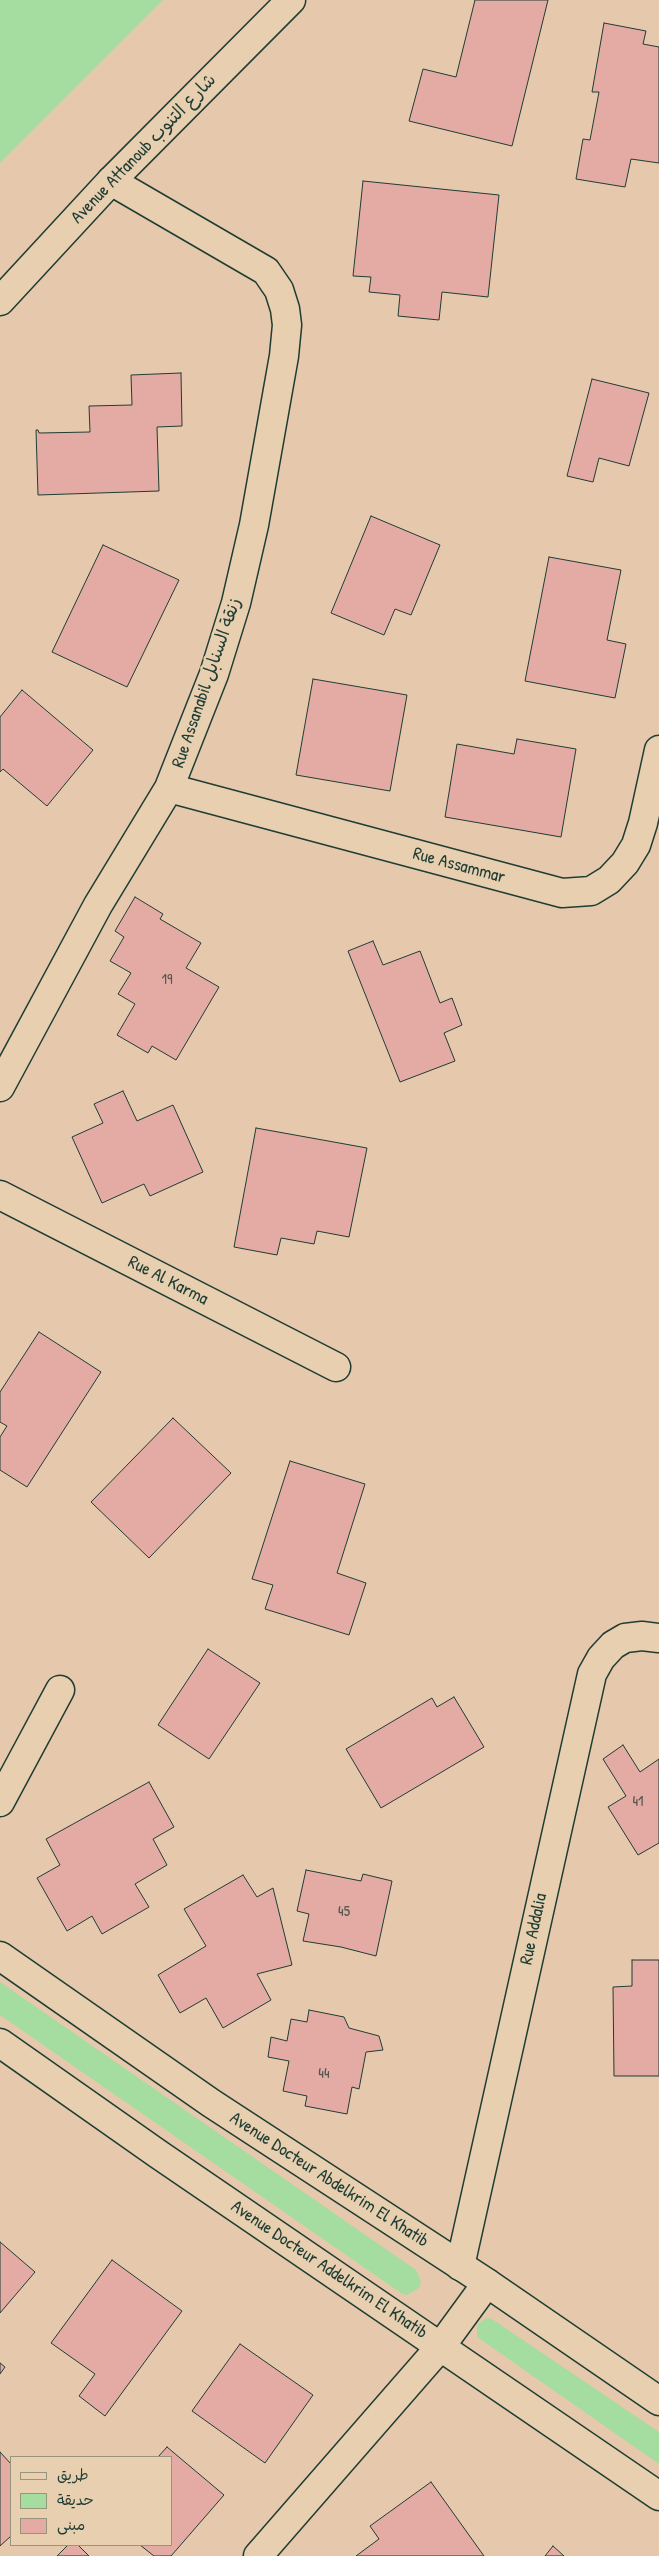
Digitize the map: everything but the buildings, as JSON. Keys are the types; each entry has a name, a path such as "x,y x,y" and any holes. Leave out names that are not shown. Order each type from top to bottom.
{"street":[{"name":"Avenue Attanoub شارع التنوب","path":"0,301 111,181 291,0"},
{"name":"Rue Assanabil زنقة السنابل","path":"0,1087 98,905 169,788 214,674 236,603 254,525 284,356 287,325 279,290 266,271 111,181"},
{"name":"Rue Assammar","path":"169,788 562,893 591,891 610,880 625,863 636,845 643,823 659,750"},
{"name":"Rue Al Karma","path":"0,1195 336,1367"},
{"name":"Rue Addalia","path":"460,2266 592,1674 601,1658 613,1645 625,1638 642,1636 659,1638"},
{"path":"0,1802 60,1690"},
{"name":"Avenue Docteur Abdelkrim El Khatib","path":"0,1956 211,2103 487,2283 659,2401"},
{"name":"Avenue Docteur Addelkrim El Khatib","path":"0,2042 166,2159 659,2496"},
{"path":"258,2556 441,2346 487,2283"}],"green space":[{"path":"0,0 163,0 0,163"},
{"path":"0,1982 416,2270 421,2282 419,2288 407,2295 401,2293 0,2015"},
{"path":"486,2318 492,2319 659,2432 659,2464 480,2339 477,2336 477,2325"}]}
